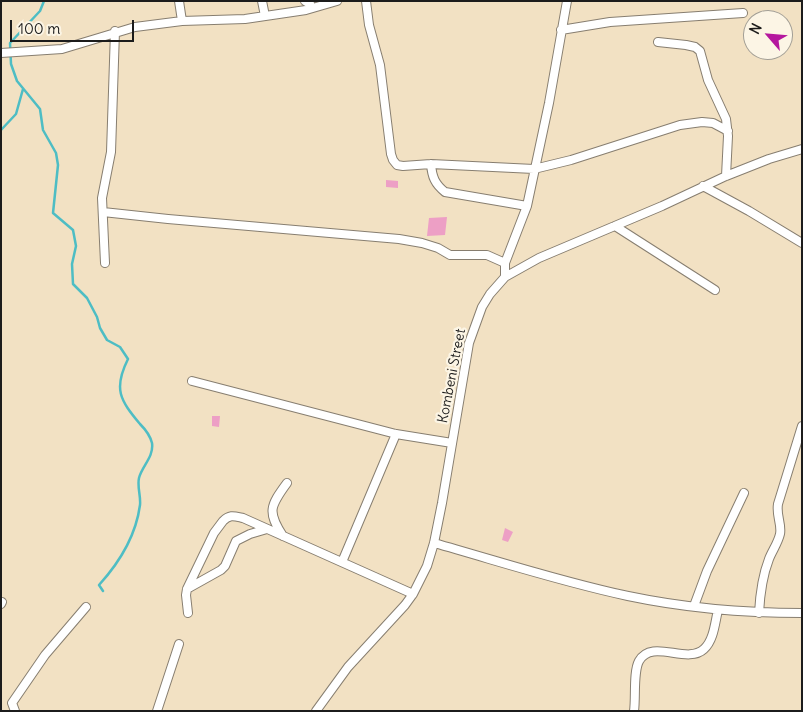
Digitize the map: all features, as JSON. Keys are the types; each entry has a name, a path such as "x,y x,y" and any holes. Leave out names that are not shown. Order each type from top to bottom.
{"street":[{"path":"179,1 182,21"},
{"path":"262,1 264,16"},
{"path":"1,53 62,49 115,31 135,27 182,21 245,19 309,4 337,1"},
{"path":"366,1 369,25 380,66 393,160 397,165 431,164 534,169 571,160 680,125 702,122 713,123 728,130"},
{"path":"506,277 505,263 527,206 549,103 567,1"},
{"path":"561,30 610,22 743,13"},
{"path":"105,262 102,198 112,143 115,31"},
{"path":"658,42 686,45 695,47 700,51 708,80 726,119 728,130 726,176"},
{"name":"Kombeni Street","path":"316,711 348,667 405,605 413,594 427,566 442,503 469,343 475,323 490,294 506,277 539,258 726,176 769,159 802,149"},
{"path":"431,164 433,180 445,192 527,206"},
{"path":"703,186 802,243"},
{"path":"103,212 399,239 422,242 450,255 487,254 505,263"},
{"path":"614,226 715,290"},
{"path":"192,381 396,434 452,443"},
{"path":"759,613 763,576 769,557 781,532 776,512 802,426"},
{"path":"342,562 396,434"},
{"path":"283,536 273,520 272,512 278,495 288,483"},
{"path":"694,606 707,570 744,493"},
{"path":"188,613 187,589 222,520 233,515 413,594"},
{"path":"187,589 221,570 225,566 236,541 267,529"},
{"path":"434,542 553,577 620,594 718,610 802,614"},
{"path":"15,711 12,703 46,655 86,607"},
{"path":"634,711 636,671 639,662 646,654 655,652 689,654 703,650 708,644 713,631 718,610"},
{"path":"157,711 179,644"}],"building":[{"path":"386,180 398,181 398,188 386,187"},
{"path":"447,217 445,235 427,236 429,218"},
{"path":"212,416 220,416 219,427 212,426"},
{"path":"505,528 513,532 508,542 502,540"}],"waterway":[{"path":"44,1 40,11 10,43 11,64 17,81 40,109 43,130 56,153 58,165 53,213 73,230 76,246 72,264 73,284 87,298 107,340 120,347 128,359 121,378 121,394 123,401 148,433 152,443 150,457 139,478 140,505 135,527 120,558 99,585 103,591"},
{"path":"1,130 16,114 23,89"}]}
